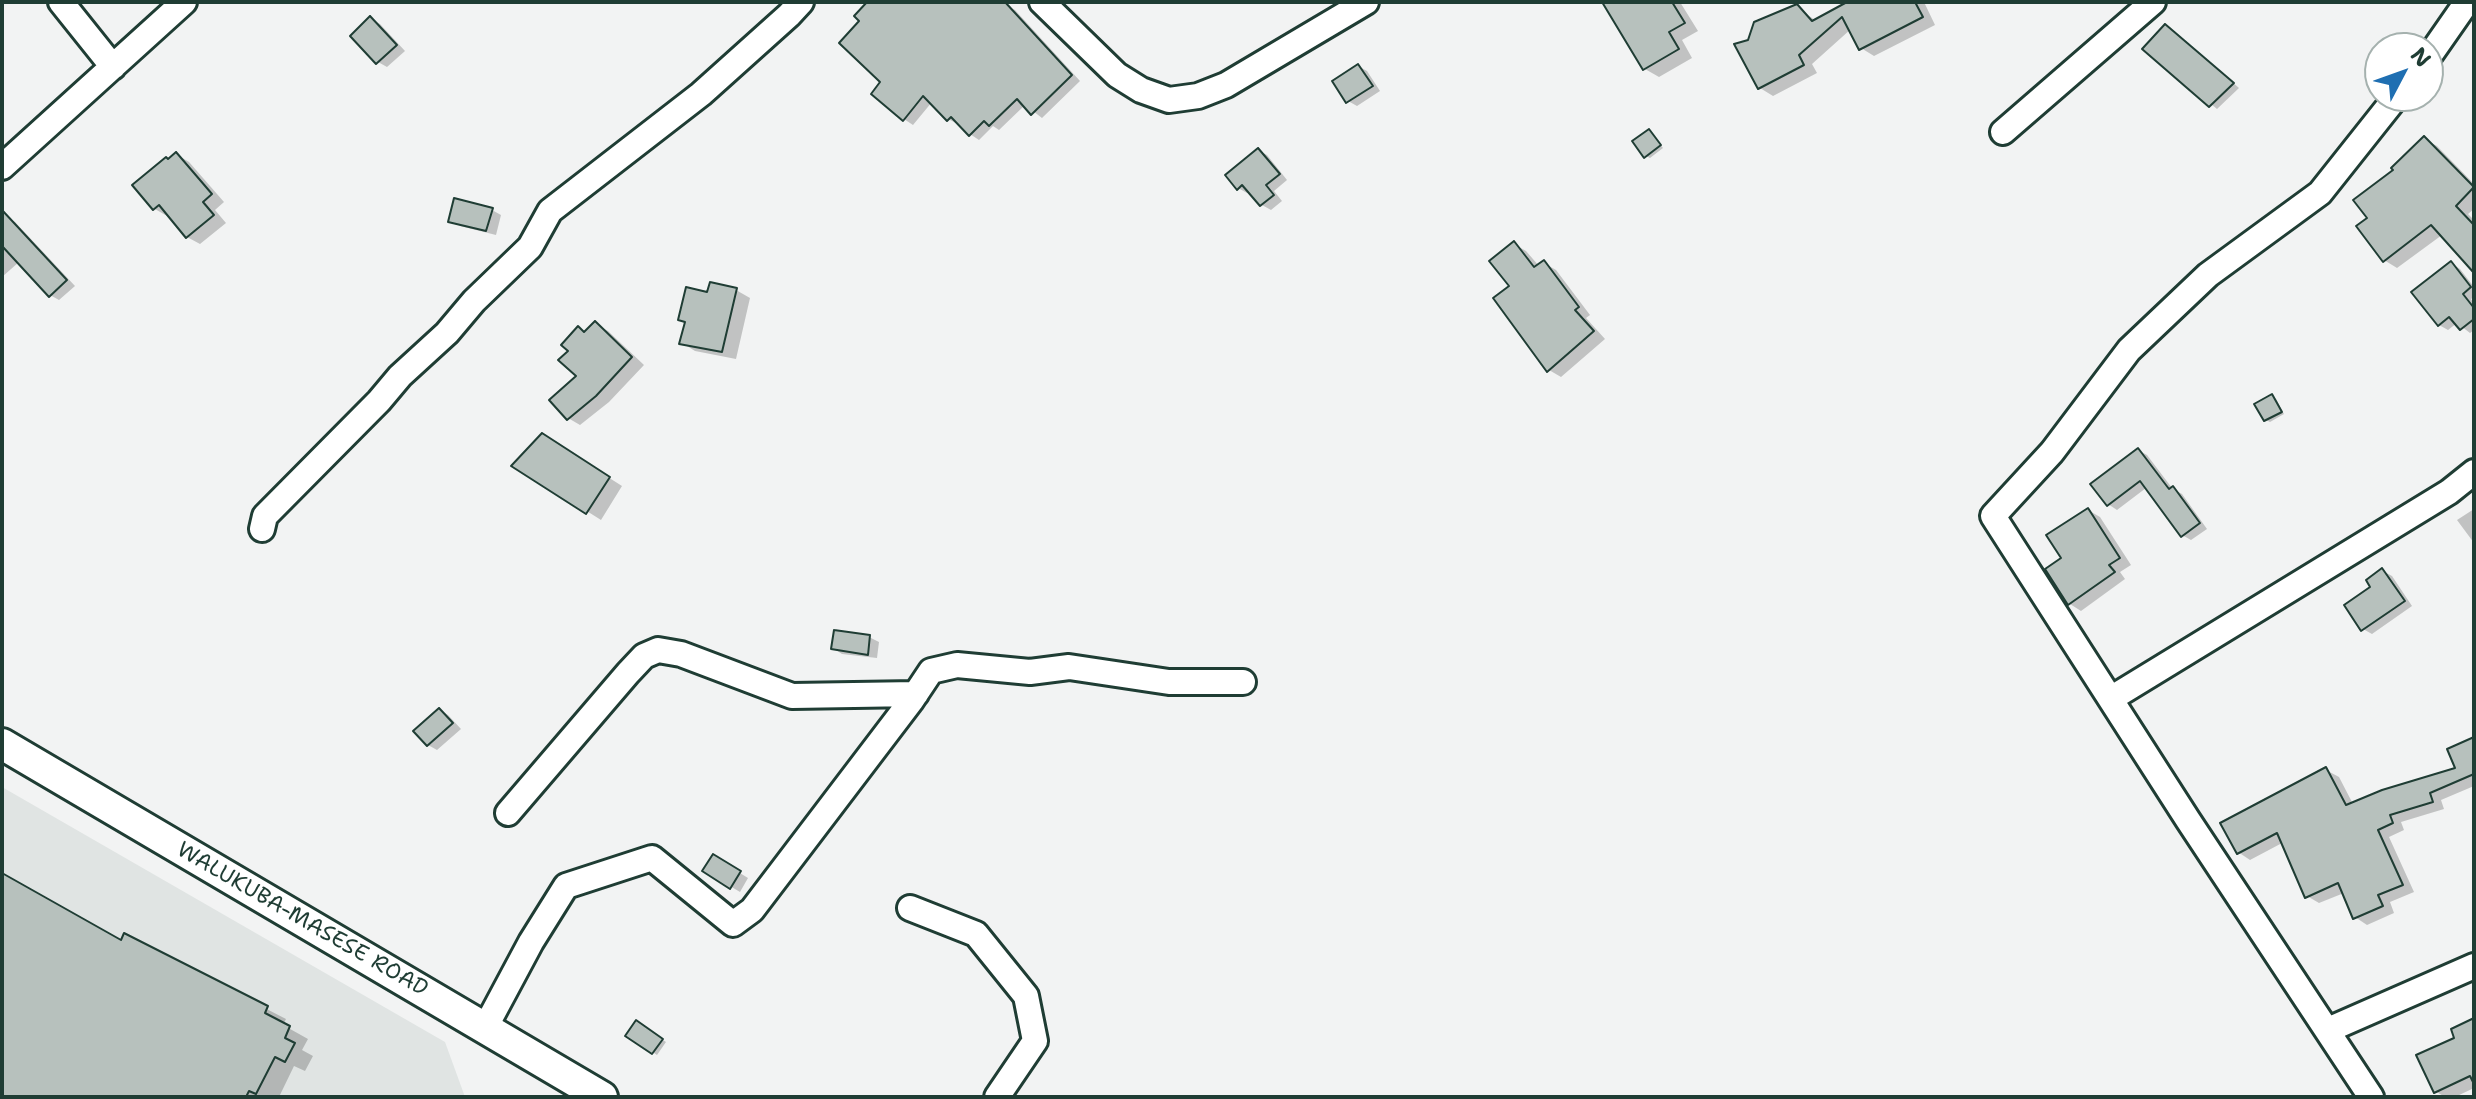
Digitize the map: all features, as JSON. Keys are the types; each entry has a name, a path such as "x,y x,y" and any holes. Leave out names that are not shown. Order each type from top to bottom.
{"street":[{"path":"61,2 113,67"},
{"path":"2,167 184,2"},
{"path":"262,529 265,516 530,247 550,211 701,94 801,2"},
{"path":"1042,2 1117,75 1141,90 1169,100 1198,96 1226,85 1366,2"},
{"path":"2003,132 2153,2"},
{"path":"2444,35 2467,2"},
{"path":"2371,1097 1993,516 2052,452 2129,350 2208,275 2320,193 2384,112"},
{"path":"2112,698 2449,492 2474,472"},
{"path":"508,813 619,682 644,656 658,650 681,654 792,696 916,694"},
{"path":"485,1028 531,942 566,886 652,858 733,924 752,910 931,671 957,665 1030,672 1069,667 1169,682 1243,682"},
{"name":"WALUKUBA-MASESE ROAD","path":"2,744 602,1097"},
{"path":"910,908 976,934 1026,996 1035,1041 997,1097"},
{"path":"2328,1030 2474,966"}],"shaded area":[{"path":"2,787 445,1042 465,1097 2,1097"}],"building":[{"path":"867,2 1005,2 1072,75 1031,115 1017,99 989,126 984,121 969,136 951,117 947,121 923,96 903,121 871,94 880,82 839,43 859,21 854,16"},
{"path":"1602,2 1672,2 1685,23 1669,32 1679,49 1643,70"},
{"path":"1847,2 1915,2 1923,17 1859,50 1842,17 1799,55 1804,65 1758,89 1734,44 1748,40 1754,22 1797,4 1812,21"},
{"path":"370,16 397,45 376,64 350,36"},
{"path":"2165,24 2234,83 2209,107 2142,49"},
{"path":"1358,64 1373,86 1346,103 1332,81"},
{"path":"1649,129 1661,145 1644,158 1632,141"},
{"path":"2424,136 2474,187 2456,206 2474,225 2474,273 2431,225 2383,262 2356,226 2367,218 2353,200 2393,170 2391,168"},
{"path":"1258,148 1280,174 1266,185 1274,195 1260,206 1242,185 1237,190 1225,175"},
{"path":"176,152 212,194 203,202 214,215 186,238 159,205 153,210 132,185"},
{"path":"454,198 493,208 486,231 448,222"},
{"path":"2,210 67,280 49,297 2,246"},
{"path":"1514,241 1534,267 1544,260 1579,307 1575,310 1594,331 1547,372 1493,298 1509,286 1489,261"},
{"path":"2451,261 2471,287 2463,294 2474,308 2474,319 2460,330 2449,317 2438,326 2411,292"},
{"path":"710,282 737,288 722,352 679,344 685,322 678,320 686,287 707,292"},
{"path":"595,321 632,357 596,396 567,420 549,400 576,376 558,360 568,351 561,345 578,326 584,332"},
{"path":"2272,394 2282,412 2264,421 2254,404"},
{"path":"542,433 610,477 586,514 511,466"},
{"path":"2138,448 2169,489 2173,486 2200,523 2181,537 2140,481 2107,506 2090,484"},
{"path":"2088,508 2120,558 2109,565 2115,572 2068,605 2045,569 2061,558 2046,535"},
{"path":"2382,568 2405,601 2361,631 2344,605 2370,587 2366,580"},
{"path":"834,630 870,635 868,655 831,649"},
{"path":"439,708 453,723 427,746 413,731"},
{"path":"2474,737 2474,774 2430,793 2433,802 2390,815 2393,823 2378,830 2403,885 2378,895 2383,906 2353,919 2338,883 2305,898 2277,833 2237,854 2220,823 2326,767 2346,805 2382,790 2455,768 2447,749"},
{"path":"713,854 741,871 730,889 702,871"},
{"path":"2,873 121,940 124,933 268,1006 265,1013 290,1026 285,1038 295,1043 285,1062 275,1057 256,1094 249,1091 246,1097 2,1097"},
{"path":"2474,1018 2474,1084 2470,1076 2434,1093 2416,1055 2454,1038 2451,1029"},
{"path":"636,1020 663,1039 652,1054 625,1036"}]}
